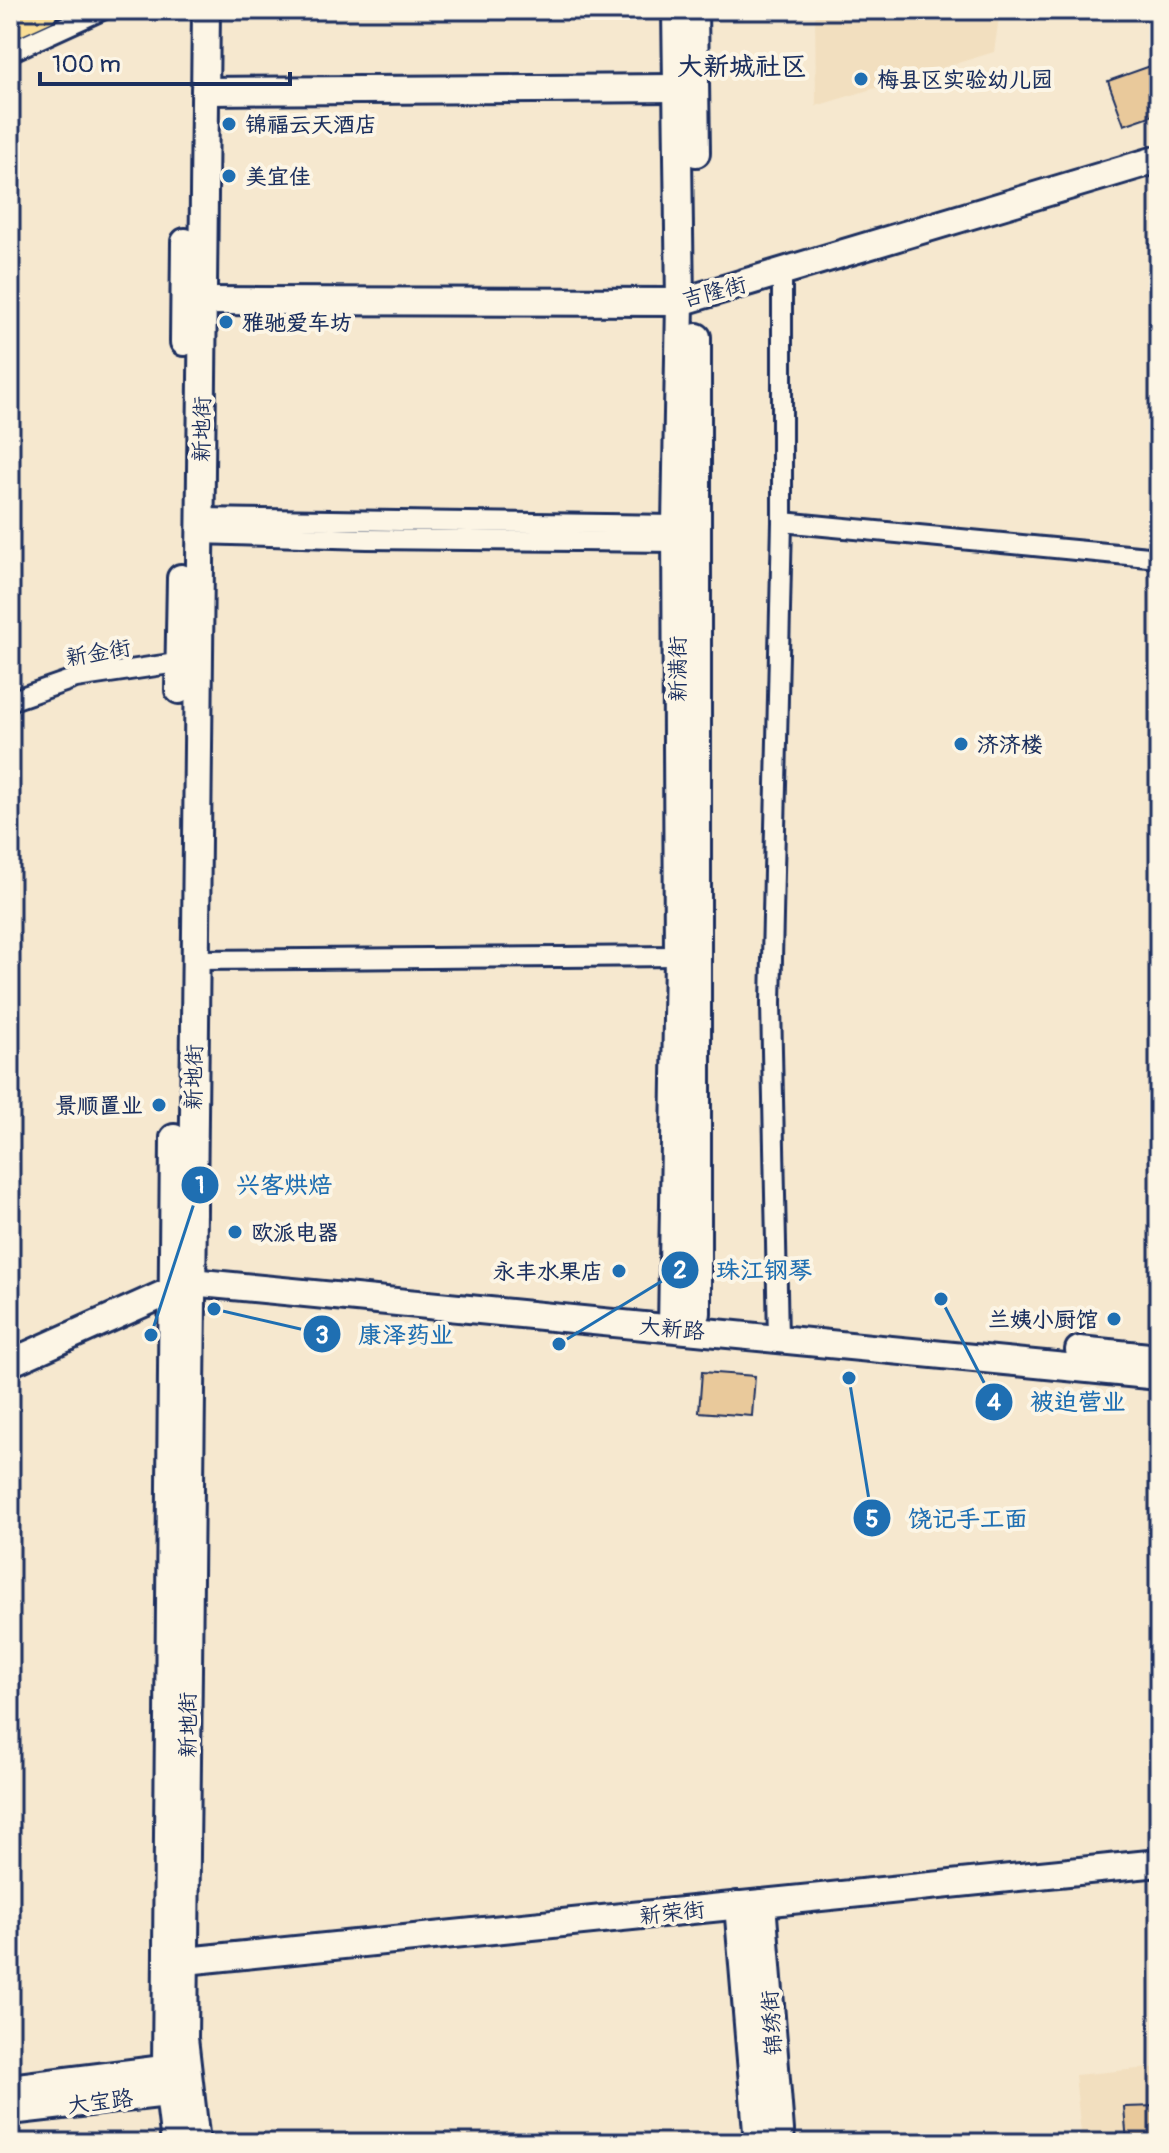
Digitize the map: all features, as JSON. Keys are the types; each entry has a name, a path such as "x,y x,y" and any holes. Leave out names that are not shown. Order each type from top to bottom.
{"main road":[{"path":"10,25 43,10"}],"street":[{"path":"10,52 102,10"},
{"name":"新地街","path":"175,2143 166,2068 187,10"},
{"name":"新地街","path":"196,2143 184,2038 206,10"},
{"name":"新满街","path":"676,10 688,293 697,1313"},
{"name":"新满街","path":"672,1328 678,956 676,534 688,293 694,10"},
{"path":"205,86 677,83"},
{"name":"吉隆街","path":"688,293 774,259 1159,146"},
{"name":"吉隆街","path":"203,293 688,293 782,273 1159,159"},
{"path":"778,1338 771,1003 782,522 782,273"},
{"path":"782,522 1159,558"},
{"path":"199,526 676,534"},
{"name":"新金街","path":"10,701 76,678 198,660"},
{"path":"194,960 678,956"},
{"name":"大新路","path":"10,1344 191,1274 697,1313 1159,1358"},
{"name":"大新路","path":"10,1363 191,1274 672,1328 1159,1376"},
{"name":"新荣街","path":"185,1961 1159,1863"},
{"name":"锦绣街","path":"750,1904 758,2143"},
{"name":"锦绣街","path":"750,1904 781,2143"},
{"name":"大宝路","path":"10,2088 189,2078"},
{"name":"大宝路","path":"10,2111 189,2078"}],"shaded area":[{"name":"梅县区实验幼儿园","path":"815,10 1000,10 994,52 816,106"},
{"path":"1159,2067 1159,2143 1082,2143 1075,2075"}],"building":[{"path":"1159,63 1159,113 1124,125 1108,81"},
{"path":"702,1372 755,1376 752,1416 699,1412"},
{"path":"1159,2106 1159,2143 1127,2143 1124,2107"}],"place":[{"name":"梅县区实验幼儿园","path":"861,79"},
{"name":"锦福云天酒店","path":"229,124"},
{"name":"美宜佳","path":"229,176"},
{"name":"雅驰爱车坊","path":"226,322"},
{"name":"济济楼","path":"961,744"},
{"name":"景顺置业","path":"159,1105"},
{"name":"欧派电器","path":"235,1232"},
{"name":"永丰水果店","path":"619,1271"},
{"name":"被迫营业","path":"941,1299"},
{"name":"康泽药业","path":"214,1309"},
{"name":"兰姨小厨馆","path":"1114,1319"},
{"name":"兴客烘焙","path":"151,1335"},
{"name":"珠江钢琴","path":"559,1344"},
{"name":"饶记手工面","path":"849,1378"}],"district":[{"name":"大新城社区","path":"742,66"}]}
